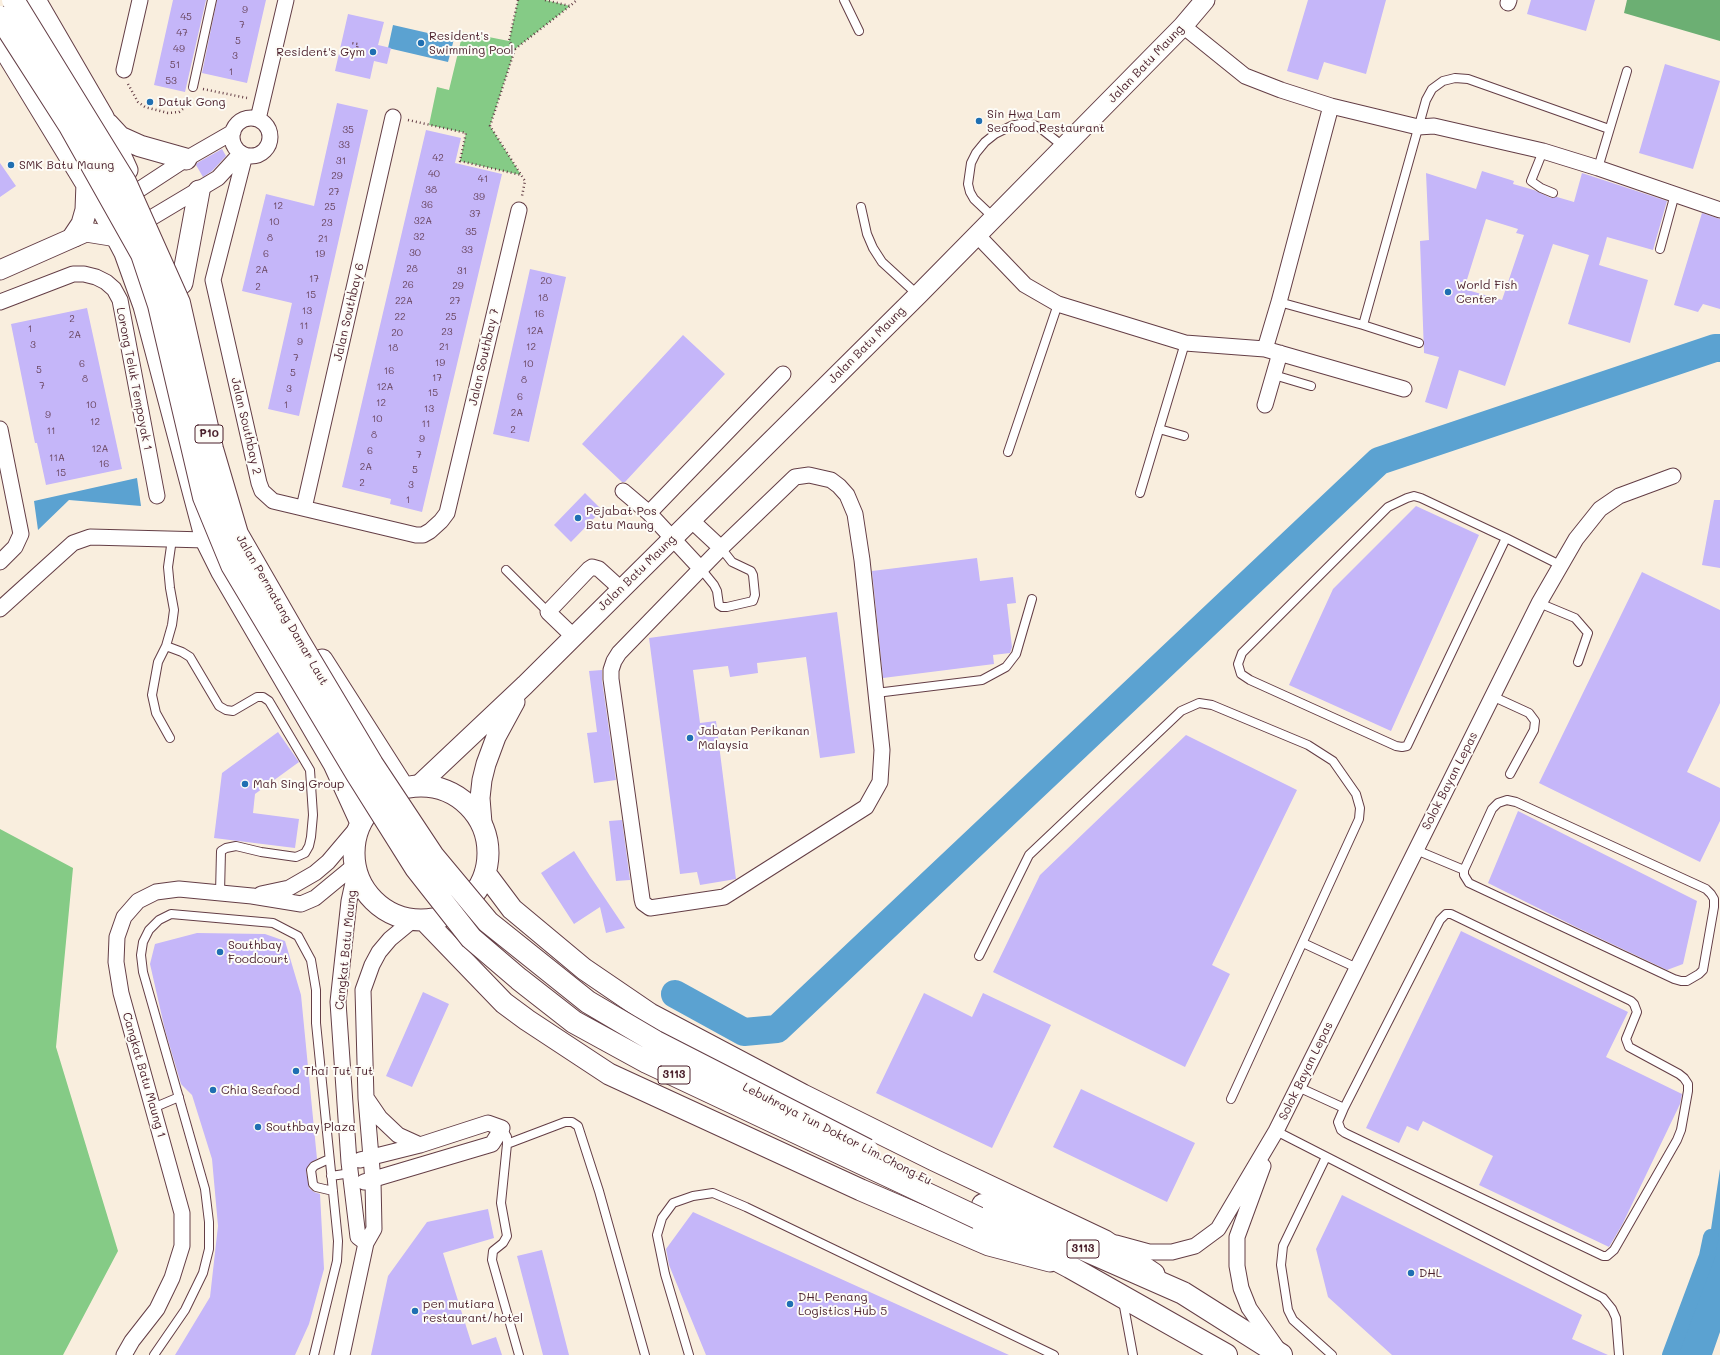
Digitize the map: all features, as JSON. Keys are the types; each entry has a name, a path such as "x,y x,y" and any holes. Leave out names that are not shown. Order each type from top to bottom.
{"highway":[{"name":"Jalan Permatang Damar Laut","path":"14,0 124,182 179,303 212,448 237,534 372,764 424,862"},
{"name":"Jalan Permatang Damar Laut","path":"0,17 70,126 142,254 159,305 204,497 232,565 357,774 424,862"},
{"name":"Lebuhraya Tun Doktor Lim Chong Eu","path":"424,862 488,922 588,1002 656,1042 892,1163 981,1212 1070,1267 1226,1355"},
{"name":"Lebuhraya Tun Doktor Lim Chong Eu","path":"981,1212 1183,1293 1282,1355"}],"main road":[{"path":"35,0 103,118 182,283 205,384 239,512 259,561 411,786"},
{"path":"0,42 104,211 117,237 144,306 206,540 222,572 334,764 361,823"},
{"path":"103,118 120,137 140,146 186,159"},
{"path":"80,234 86,210 87,183"},
{"path":"182,283 199,191"},
{"path":"411,786 439,787 458,796 473,809 482,823 487,839 488,851 486,873 479,888 455,911 440,918 418,920 393,914 375,902 362,885 356,867 354,844 361,823 371,807 386,795 411,786"},
{"path":"486,873 512,909 584,969 650,1014 803,1095 934,1160 1105,1241 1183,1293"},
{"path":"418,920 504,1003 609,1074 861,1190 989,1245 1070,1267"},
{"path":"579,1054 558,1023 558,998 576,983 605,984"}],"street":[{"path":"124,70 140,0"},
{"path":"258,119 286,0"},
{"name":"Jalan Batu Maung","path":"411,786 525,685 977,236 993,217 1183,26 1205,0"},
{"path":"1183,26 1245,76 1281,90 1331,106 1418,127 1434,126 1542,151 1598,168 1720,210"},
{"path":"1265,348 1279,302 1331,106"},
{"name":"Jalan Southbay 6","path":"304,508 393,116"},
{"path":"2,268 80,234 104,211 186,159 233,132 240,122 252,118 258,119 267,126 270,141 268,146 260,154 250,156 243,154 234,144 233,132"},
{"path":"80,234 117,237 199,191 218,178 243,154"},
{"name":"Jalan Southbay 2","path":"243,154 213,280 262,491 273,501 416,535 423,535 442,521 450,504"},
{"name":"Jalan Southbay 7","path":"450,504 519,210"},
{"path":"977,236 1025,285 1058,304 1185,343 1265,348 1404,389"},
{"name":"Lorong Teluk Tempoyak 1","path":"0,302 73,274 84,274 96,277 106,282 114,289 120,300 157,496"},
{"path":"1265,405 1280,353"},
{"path":"649,513 783,374"},
{"path":"0,429 21,534 15,547 0,562"},
{"path":"809,475 821,476 831,480 847,495 855,514 862,560 882,750 880,782 866,807 724,898 655,909 646,906 642,899 611,679 611,670 614,661 619,654 701,569 794,477 809,475"},
{"name":"Solok Bayan Lepas","path":"1105,1241 1149,1252 1172,1252 1195,1246 1218,1229 1276,1131 1492,696 1560,565 1576,539 1600,509 1619,496 1673,476"},
{"path":"623,491 649,513 701,569"},
{"path":"691,520 721,548"},
{"path":"0,609 73,543 90,537 206,540"},
{"path":"573,636 548,612 592,567 599,568 621,589"},
{"name":"Jalan Batu Maung","path":"482,823 480,798 486,764 496,737 525,685"},
{"name":"Cangkat Batu Maung 1","path":"252,896 289,888 315,873 328,862 361,823"},
{"name":"Cangkat Batu Maung 1","path":"124,1355 132,1341 157,1309 172,1278 182,1246 182,1213 121,993 116,962 117,937 124,917 138,901 156,892 179,889 252,896 301,904 315,898 356,867"},
{"name":"Cangkat Batu Maung","path":"356,867 349,901 338,1002 351,1173 358,1237 366,1243"},
{"name":"Cangkat Batu Maung","path":"342,1355 366,1243 374,1229 373,1181 366,1098 364,990 372,965 379,952 390,939 418,920"},
{"path":"366,1098 380,1118 398,1135 420,1145"},
{"path":"488,1123 502,1128 492,1144 373,1181 351,1173 370,1157 420,1145 488,1123"},
{"name":"Solok Bayan Lepas","path":"1276,1131 1237,1237 1237,1266 1241,1288 1249,1308 1282,1355"}],"lane":[{"path":"193,87 212,0"},
{"path":"844,0 859,31"},
{"path":"1598,168 1627,71"},
{"path":"1363,325 1418,127 1426,100 1432,89 1443,81 1455,78 1468,79 1610,129"},
{"path":"993,217 974,199 968,184 971,163 976,153 985,142 995,134 1011,126 1031,124 1040,127 1064,147"},
{"path":"1542,151 1532,181 1541,188 1553,193"},
{"path":"1660,249 1675,194"},
{"path":"861,207 867,234 873,248 882,262 918,295"},
{"path":"1279,302 1363,325 1420,343"},
{"path":"1008,452 1058,304"},
{"path":"1140,493 1185,343"},
{"path":"1274,375 1310,386"},
{"path":"1159,429 1184,436"},
{"path":"1506,538 1407,746 1396,746 1250,680 1241,674 1238,664 1242,653 1388,507 1407,498 1414,496 1421,498 1506,538 1560,565"},
{"path":"170,738 156,713 152,695 158,662 166,646 172,625 174,610 168,567 172,539"},
{"path":"701,569 714,585 717,591 719,605 722,607 727,608 753,601 755,595 753,575 751,571 732,562 721,548"},
{"path":"506,570 548,612"},
{"path":"876,693 982,680 1006,667 1016,654 1032,599"},
{"path":"1539,604 1574,618 1588,633 1578,662"},
{"path":"166,646 182,652 190,657 219,706 226,710 233,711 256,697 264,697 268,701 310,770 313,815 311,837 309,846 305,853 296,857 261,852 236,846 226,848 221,851 220,893"},
{"path":"1492,696 1529,713 1535,721 1534,730 1510,774"},
{"path":"979,956 1029,854 1181,711 1199,703 1212,705 1308,745 1333,761 1356,794 1360,808 1360,819 1231,1099"},
{"path":"1507,800 1516,802 1706,889 1714,899 1714,907 1703,970 1699,974 1687,980 1681,981 1674,979 1469,883 1464,875 1464,870 1492,809 1498,803 1507,800"},
{"path":"1416,850 1464,870"},
{"path":"154,1355 185,1310 203,1273 209,1249 209,1222 205,1189 143,972 142,956 144,942 149,930 159,920 171,914 274,923 298,936 312,960 316,990 316,1023 338,1241 337,1261 314,1355"},
{"path":"1446,914 1451,914 1631,1001 1637,1012 1626,1039 1629,1047 1679,1074 1688,1084 1682,1122 1677,1140 1614,1250 1607,1256 1603,1256 1345,1133 1341,1130 1338,1122 1344,1108 1440,920 1446,914"},
{"path":"1303,943 1357,968"},
{"path":"1298,1087 1344,1108"},
{"path":"153,1108 179,1097"},
{"path":"507,1144 565,1122 572,1122 578,1126 599,1191 645,1355"},
{"path":"502,1128 507,1137 501,1203 507,1236 503,1243 495,1248 491,1256 519,1355"},
{"path":"1276,1131 1603,1298 1612,1309 1616,1318 1619,1355"},
{"path":"1326,1157 1283,1246 1281,1265 1288,1310 1293,1320 1332,1355"},
{"path":"330,1159 314,1166 312,1170 313,1184 316,1187 333,1191"},
{"path":"331,1176 351,1173"},
{"path":"689,1355 665,1274 657,1235 662,1218 673,1203 693,1196 713,1193 746,1207 1054,1355"},
{"path":"1122,1296 1133,1355"}],"path":[{"path":"515,49 509,41 518,0"},
{"path":"545,0 570,6"},
{"path":"519,210 525,181 490,126 515,49 577,0"},
{"path":"349,51 356,52 358,44 351,43"},
{"path":"124,70 130,89 138,102 145,107 168,114 179,112 188,105 193,87 262,101"},
{"path":"393,116 466,133 460,161 521,175"}],"green space":[{"path":"518,0 545,0 570,6 515,49 490,126 521,175 460,161 466,133 429,125 437,87 449,90 463,32 509,41"},
{"path":"1627,0 1720,0 1720,41 1624,13"},
{"path":"0,829 73,868 56,1047 118,1251 63,1355 0,1355"}],"water":[{"name":"Resident's Swimming Pool","path":"393,25 454,39 448,62 388,48"},
{"path":"137,478 141,506 69,500 38,530 34,501"},
{"path":"1720,1169 1720,1332 1712,1355 1670,1355 1707,1256"}],"building":[{"path":"173,0 206,0 185,92 154,85"},
{"path":"217,0 266,0 247,83 202,73"},
{"path":"1308,0 1386,0 1366,74 1324,62 1318,80 1287,71"},
{"path":"1531,0 1595,0 1586,31 1527,14"},
{"path":"348,14 384,22 378,45 391,48 387,64 374,61 370,79 335,71"},
{"path":"1665,64 1720,81 1693,169 1639,153"},
{"path":"337,103 368,110 299,416 268,409 292,303 242,291 266,194 314,206"},
{"path":"426,130 461,138 455,163 502,174 422,512 390,504 391,499 342,487"},
{"path":"222,149 226,156 212,171 203,177 196,165 197,163"},
{"path":"0,163 16,186 0,197"},
{"path":"1482,171 1514,181 1513,184 1534,190 1551,198 1557,197 1574,202 1582,173 1667,201 1653,250 1607,237 1599,265 1648,280 1630,343 1568,324 1589,255 1553,244 1505,386 1459,370 1447,409 1425,402 1439,357 1424,353 1420,241 1429,240 1426,173 1476,189","holes":["1486,219 1518,229 1516,233 1524,235 1502,300 1464,289"]},
{"path":"1702,213 1720,219 1720,309 1703,304 1698,312 1674,305"},
{"path":"530,269 566,277 529,442 493,434"},
{"path":"87,308 122,469 46,485 37,443 35,443 11,324"},
{"path":"683,335 725,374 625,482 622,482 582,444"},
{"name":"Pejabat Pos Batu Maung","path":"585,493 602,510 571,542 554,525"},
{"path":"1714,500 1720,500 1720,568 1702,565"},
{"path":"1416,506 1479,535 1391,731 1289,685 1333,589"},
{"path":"977,558 980,581 1013,577 1016,603 1007,604 1012,647 1010,653 993,655 994,664 883,678 872,571"},
{"path":"1642,572 1720,610 1720,703 1687,772 1720,788 1720,821 1700,862 1539,783"},
{"name":"Jabatan Perikanan Malaysia","path":"837,612 855,753 820,758 806,657 757,663 758,673 730,677 728,666 693,670 700,723 716,721 736,879 700,885 697,872 680,874 649,638"},
{"path":"602,670 602,680 616,780 594,783 587,733 597,732 589,671"},
{"name":"Mah Sing Group","path":"278,732 299,762 255,794 253,813 299,819 295,848 214,838 222,773"},
{"path":"1186,735 1297,790 1212,965 1230,974 1185,1067 993,972 1040,875"},
{"path":"1518,811 1697,901 1683,964 1667,970 1488,883"},
{"path":"622,820 630,880 616,881 609,821"},
{"path":"574,851 625,928 606,933 600,907 574,924 541,873"},
{"path":"1461,931 1628,1012 1606,1057 1682,1094 1680,1104 1622,1225 1609,1247 1479,1185 1493,1156 1423,1121 1418,1131 1407,1126 1399,1143 1366,1128"},
{"name":"Southbay Plaza","path":"197,933 265,934 285,941 301,995 317,1159 310,1163 306,1171 309,1188 320,1194 324,1269 309,1324 295,1355 175,1355 210,1297 218,1226 212,1159 192,1095 181,1084 165,1030 150,964 155,944"},
{"path":"423,992 449,1004 412,1087 386,1076"},
{"path":"924,993 972,1017 983,993 1051,1025 992,1148 876,1093"},
{"path":"1081,1089 1195,1143 1167,1202 1053,1147"},
{"name":"DHL","path":"1342,1195 1582,1315 1572,1339 1608,1355 1392,1355 1328,1297 1316,1249"},
{"path":"488,1209 494,1238 443,1253 472,1345 496,1337 502,1355 371,1355 388,1276 427,1222"},
{"name":"DHL Penang Logistics Hub 5","path":"693,1212 1009,1355 706,1355 669,1265 666,1249"},
{"path":"542,1250 569,1355 543,1355 517,1256"}],"waterway":[{"path":"675,994 744,1032 777,1029 1379,461 1715,348 1720,348"},
{"path":"1670,1355 1707,1256 1711,1237"}],"place":[{"name":"Resident's Swimming Pool","path":"421,43"},
{"name":"Resident's Gym","path":"373,52"},
{"name":"Datuk Gong","path":"150,102"},
{"name":"Sin Hwa Lam Seafood Restaurant","path":"979,121"},
{"name":"SMK Batu Maung","path":"11,165"},
{"name":"World Fish Center","path":"1448,292"},
{"name":"Pejabat Pos Batu Maung","path":"578,518"},
{"name":"Jabatan Perikanan Malaysia","path":"690,738"},
{"name":"Mah Sing Group","path":"245,784"},
{"name":"Southbay Foodcourt","path":"220,952"},
{"name":"Thai Tut Tut","path":"296,1071"},
{"name":"Chia Seafood","path":"213,1090"},
{"name":"Southbay Plaza","path":"258,1127"},
{"name":"DHL","path":"1411,1273"},
{"name":"DHL Penang Logistics Hub 5","path":"790,1304"},
{"name":"pen mutiara restaurant/hotel","path":"415,1311"}]}
